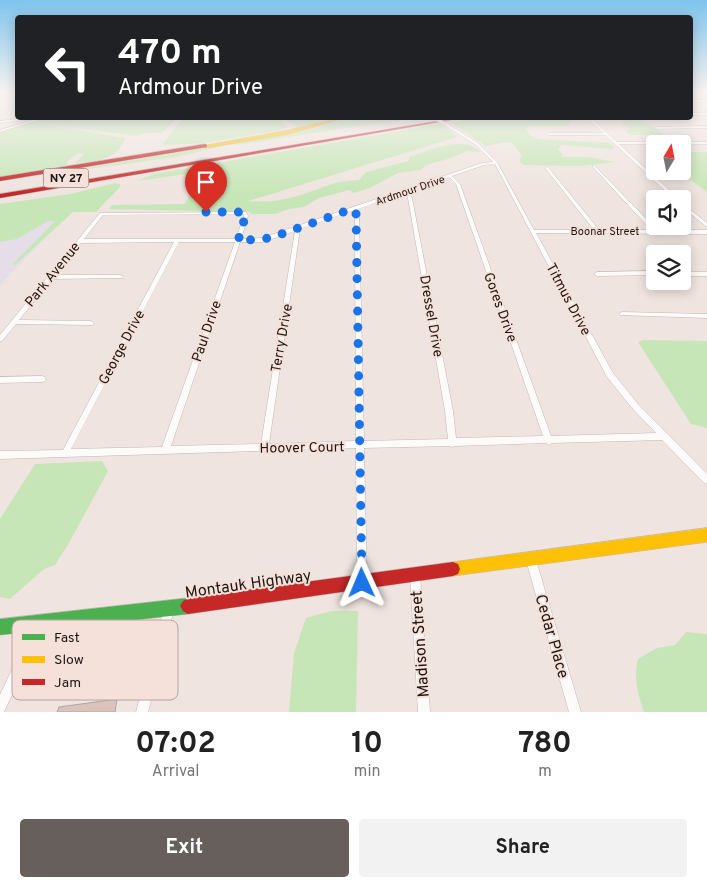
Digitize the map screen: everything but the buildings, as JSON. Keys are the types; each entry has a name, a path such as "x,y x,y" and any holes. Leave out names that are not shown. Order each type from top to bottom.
{"main road":[{"path":"0,179 289,132 312,126"},
{"name":"NY 27","path":"0,189 382,126"},
{"name":"NY 27","path":"0,196 413,126"},
{"name":"Montauk Highway","path":"65,620 415,576 483,564 531,560 707,535"}],"street":[{"path":"0,131 16,126"},
{"name":"Titmus Drive","path":"450,126 472,140 496,163 610,375 664,436 707,480"},
{"path":"597,126 667,190"},
{"path":"656,128 707,127"},
{"path":"548,134 606,134"},
{"path":"615,143 707,143"},
{"name":"Ardmour Drive","path":"79,241 238,241 270,238 482,164 496,163"},
{"path":"594,166 646,221"},
{"path":"547,168 597,231"},
{"name":"Gores Drive","path":"450,176 458,184 549,441"},
{"name":"Dressel Drive","path":"405,191 410,198 449,411 452,443"},
{"path":"352,209 357,217 362,583"},
{"name":"Paul Drive","path":"106,212 244,213 246,216 165,451"},
{"name":"Park Avenue","path":"0,338 98,217 106,212"},
{"path":"691,212 707,226"},
{"name":"Terry Drive","path":"264,448 298,228"},
{"name":"Boonar Street","path":"533,231 646,231"},
{"name":"Boonar Street","path":"691,232 707,232"},
{"name":"George Drive","path":"65,453 177,241"},
{"path":"597,274 646,273"},
{"path":"691,274 707,274"},
{"path":"50,277 121,277"},
{"path":"622,314 707,316"},
{"path":"14,322 92,323"},
{"path":"0,380 42,380"},
{"name":"Hoover Court","path":"0,455 549,441 664,436"},
{"name":"Cedar Place","path":"531,560 575,712"},
{"name":"Madison Street","path":"415,576 424,712"},
{"path":"166,620 169,608"},
{"path":"0,708 12,682"}],"shaded area":[{"path":"0,207 73,209 0,285"}],"green space":[{"path":"19,126 55,126 125,138 117,151 105,158 75,163 84,154 79,153 68,160 67,165 0,176 0,132"},
{"path":"59,126 169,126 162,133 136,136"},
{"path":"177,126 288,127 277,131 203,143 163,144"},
{"path":"322,126 358,126 228,145 176,157 58,173"},
{"path":"427,126 443,126 458,136 248,201 260,202 282,200 335,183 359,180 366,172 409,161 409,157 447,145 465,144 481,152 467,151 426,165 420,170 398,173 372,187 354,193 349,190 319,198 304,207 289,209 275,214 109,209 112,205 185,204 201,172 137,181 154,174"},
{"path":"456,126 528,126 526,129 530,135 539,139 609,143 615,147 612,149 562,145 558,149 563,155 562,157 589,157 614,162 580,166 524,165 519,160 522,156 513,143 505,142 486,146"},
{"path":"627,126 652,126 664,135 630,135 626,130 631,129"},
{"path":"691,152 707,152 707,192 690,180"},
{"path":"115,183 120,184 120,187 96,212 73,212 15,265 13,264 55,221 48,221 17,239 0,242 0,204 70,194"},
{"path":"643,340 707,341 707,428 691,424 638,342"},
{"path":"102,461 108,471 55,565 44,569 10,599 0,597 0,519 35,464"},
{"path":"331,611 358,611 356,712 289,712 294,653 306,618"},
{"path":"686,632 707,634 707,712 644,712 636,679 638,659 657,648 675,645"}],"traffic: fast":[{"path":"63,620 188,606"},
{"path":"0,627 12,626"}],"traffic: slow":[{"path":"205,146 289,132 312,126"},
{"path":"453,569 707,535"}],"traffic: jam":[{"path":"0,196 412,126"},
{"path":"0,179 205,146"},
{"path":"188,606 453,569"}],"route":[{"path":"206,212 238,212 246,214 238,241 256,241 270,238 352,209 356,212 362,583"}]}
